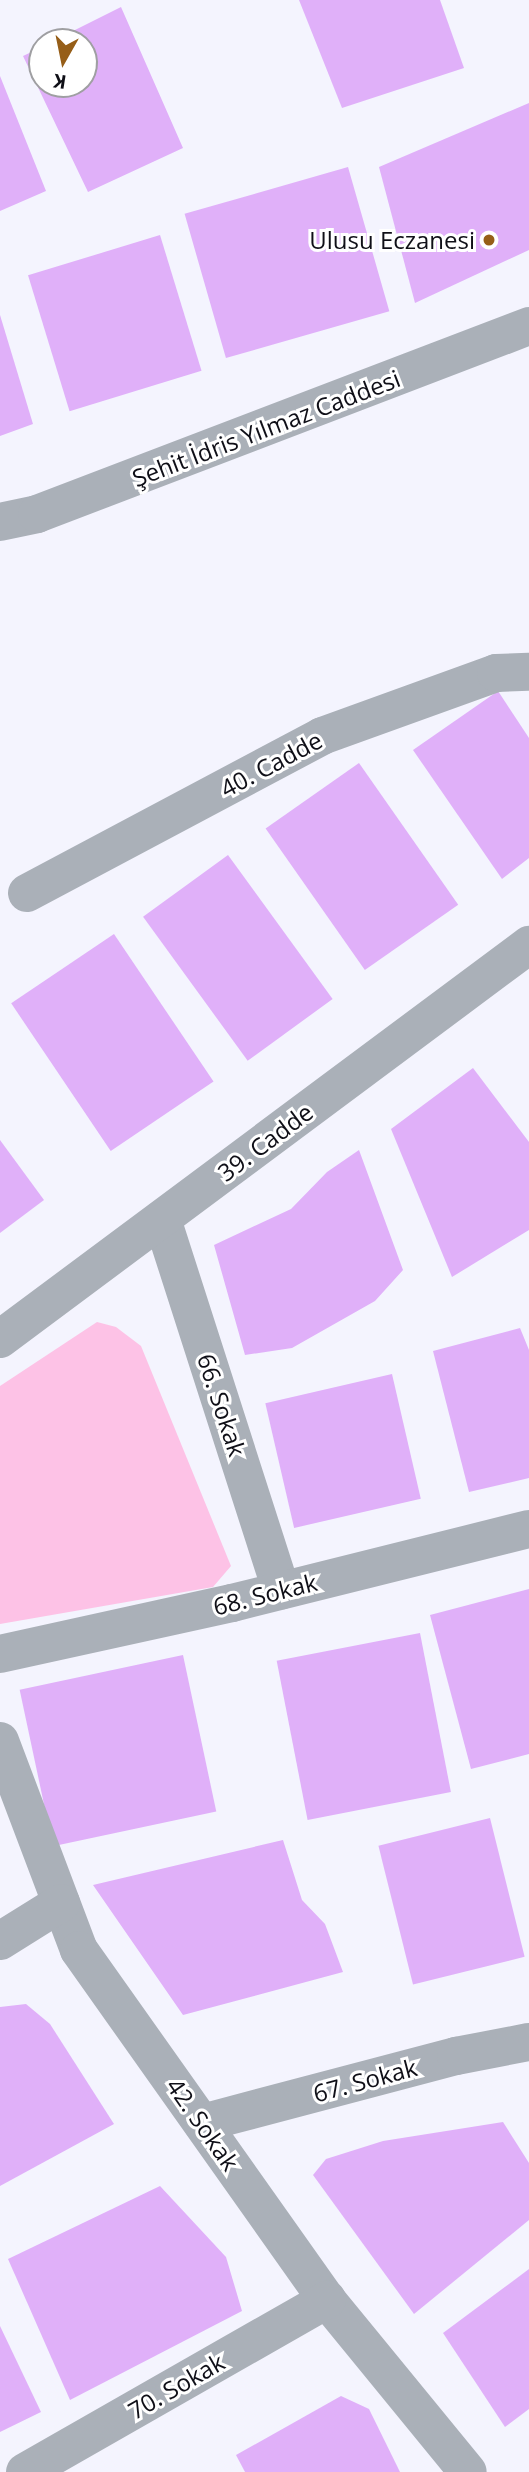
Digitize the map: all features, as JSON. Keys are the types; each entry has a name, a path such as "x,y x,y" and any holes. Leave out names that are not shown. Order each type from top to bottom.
{"street":[{"name":"Şehit İdris Yılmaz Caddesi","path":"0,523 37,514 529,326"},
{"name":"40. Cadde","path":"27,893 322,736 496,673 529,672"},
{"name":"39. Cadde","path":"0,1339 529,945"},
{"name":"66. Sokak","path":"162,1219 281,1590"},
{"name":"68. Sokak","path":"0,1654 281,1590 529,1528"},
{"name":"42. Sokak","path":"0,1741 79,1950 327,2300 468,2472"},
{"path":"0,1941 61,1903"},
{"name":"67. Sokak","path":"202,2123 456,2056 529,2042"},
{"name":"70. Sokak","path":"24,2472 327,2300"}],"shaded area":[{"path":"97,1322 116,1327 141,1346 231,1566 213,1587 0,1624 0,1386"}],"building":[{"path":"299,0 440,0 464,68 342,108"},
{"path":"121,7 183,148 88,192 43,98 98,98 98,28 79,28"},
{"path":"28,54 28,66 23,56"},
{"path":"0,76 46,191 0,211"},
{"path":"529,103 529,250 415,303 379,167"},
{"path":"348,167 389,311 226,358 185,214"},
{"path":"160,235 202,371 70,411 28,275"},
{"path":"0,315 33,424 0,436"},
{"path":"498,691 529,738 529,858 502,879 413,750"},
{"path":"359,763 458,905 365,970 266,828"},
{"path":"228,855 333,999 248,1061 143,917"},
{"path":"114,934 214,1082 111,1151 11,1003"},
{"path":"473,1068 529,1142 529,1230 452,1277 391,1129"},
{"path":"0,1140 44,1200 0,1233"},
{"path":"359,1150 403,1270 375,1301 292,1348 245,1355 214,1245 291,1209 327,1172"},
{"path":"520,1328 529,1350 529,1478 469,1492 433,1351"},
{"path":"392,1374 421,1499 294,1528 265,1403"},
{"path":"529,1589 529,1754 471,1769 430,1615"},
{"path":"420,1633 451,1792 308,1820 277,1661"},
{"path":"183,1655 216,1812 53,1846 20,1690"},
{"path":"490,1818 525,1957 413,1985 378,1846"},
{"path":"283,1840 302,1900 325,1924 343,1972 183,2015 93,1885"},
{"path":"26,2004 50,2024 114,2124 0,2186 0,2007"},
{"path":"503,2122 529,2163 529,2220 414,2314 313,2175 326,2159 383,2141"},
{"path":"160,2186 226,2257 242,2311 70,2400 8,2259"},
{"path":"529,2269 529,2409 505,2427 443,2333"},
{"path":"0,2326 41,2412 0,2432"},
{"path":"341,2396 369,2409 400,2472 245,2472 236,2455"}],"place":[{"name":"Ulusu Eczanesi","path":"489,240"}]}
